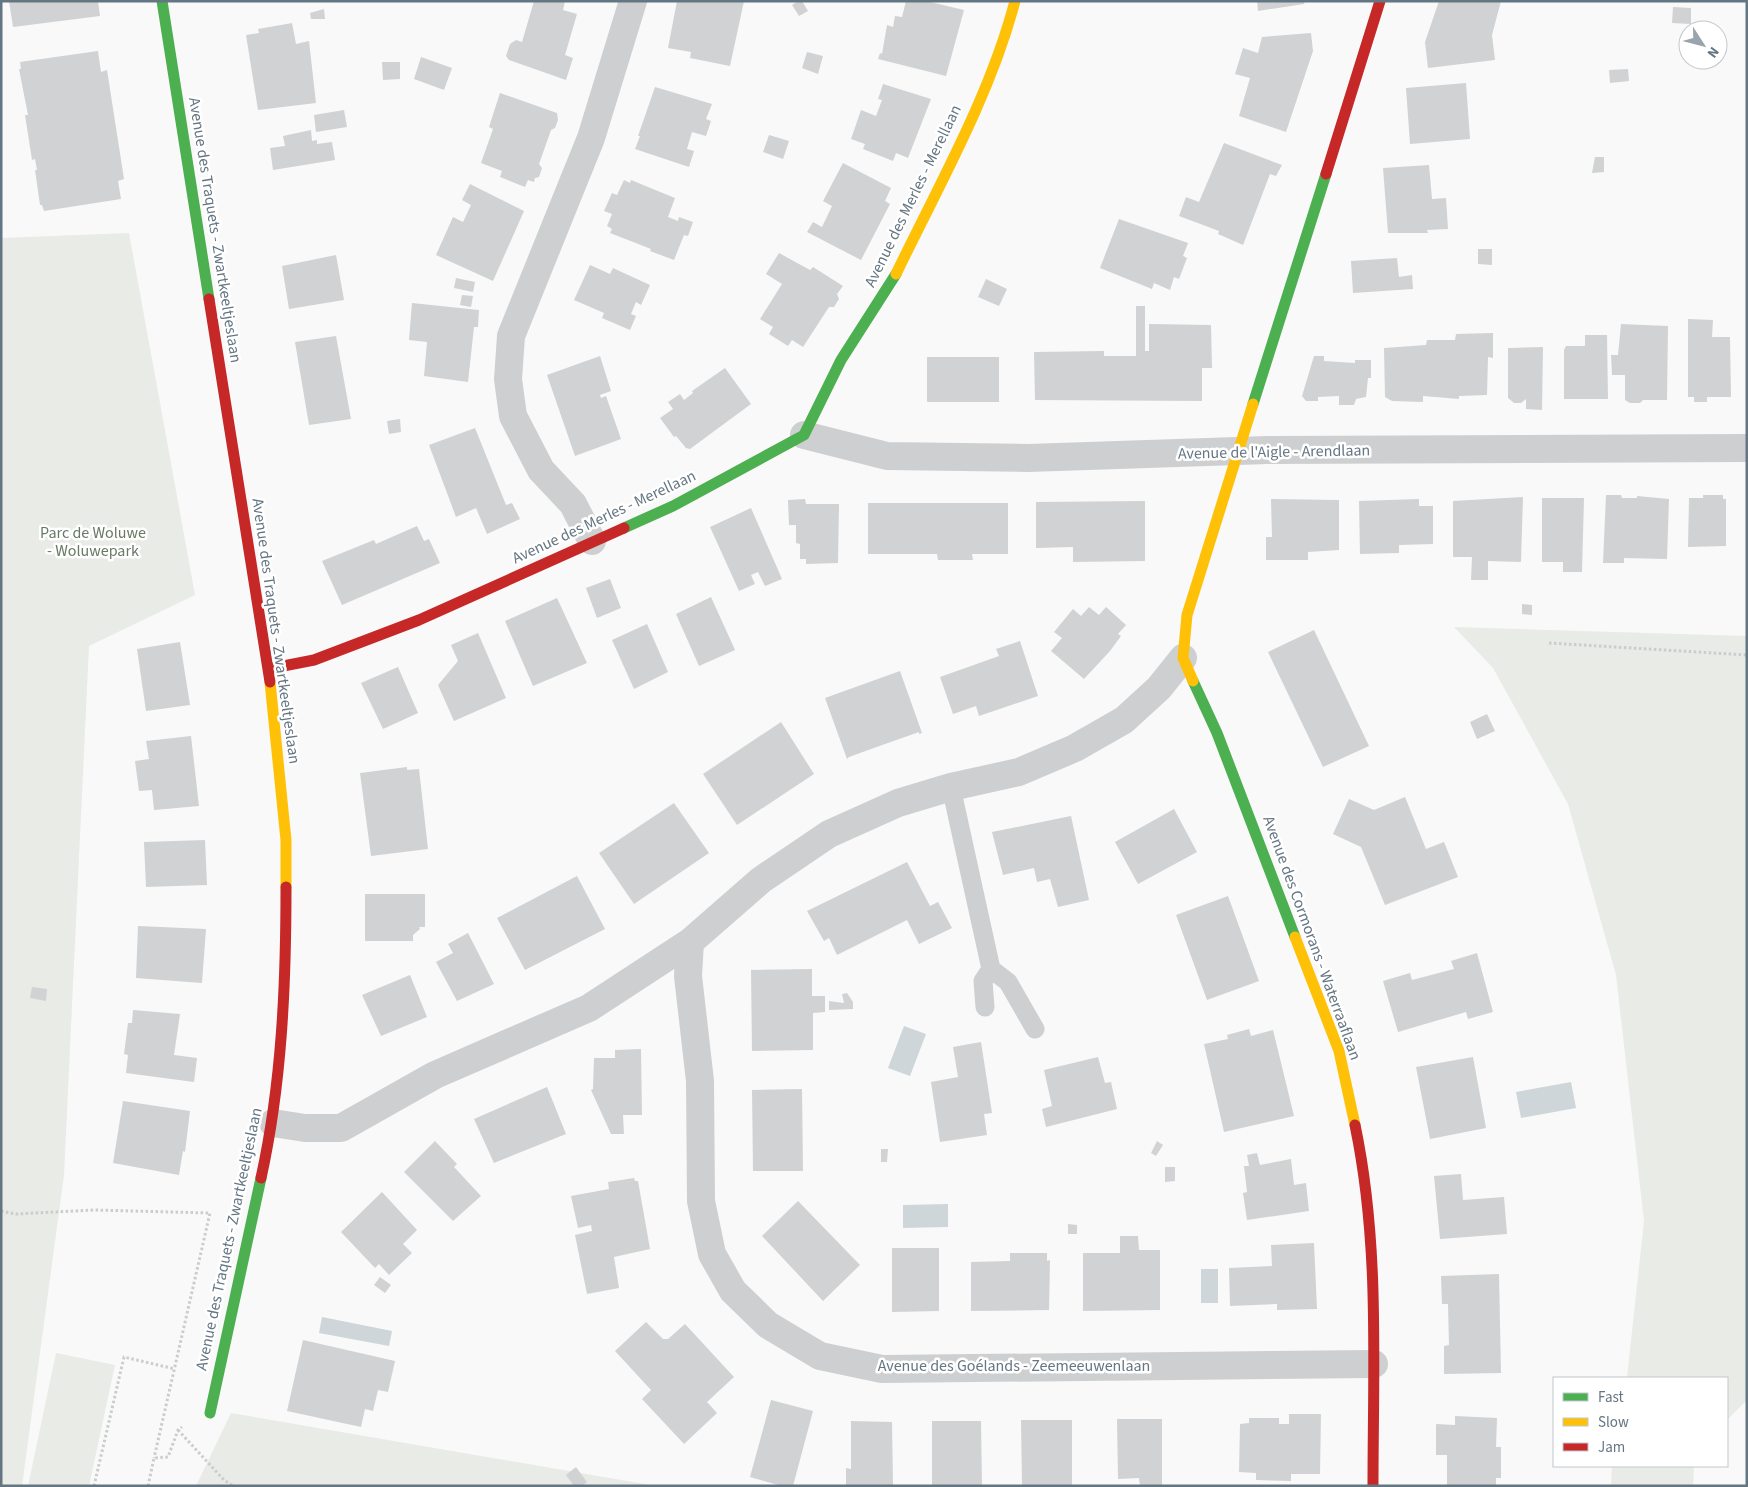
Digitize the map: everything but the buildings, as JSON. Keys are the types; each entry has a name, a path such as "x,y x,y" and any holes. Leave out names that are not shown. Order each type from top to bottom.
{"street":[{"name":"Avenue des Traquets - Zwartkeeltjeslaan","path":"162,1 268,669 286,840 286,962 273,1123 210,1413"},
{"path":"592,541 573,504 541,470 513,416 508,371 511,336 592,138 633,1"},
{"name":"Avenue des Merles - Merellaan","path":"268,669 314,660 420,620 673,506 804,435 841,360 894,277 957,150 1005,39 1015,1"},
{"name":"Avenue des Cormorans - Waterraaflaan","path":"1373,1486 1373,1271 1365,1173 1339,1051 1224,751 1183,658 1187,616 1380,1"},
{"name":"Avenue de l'Aigle - Arendlaan","path":"804,435 887,456 1028,458 1240,451 1747,448"},
{"path":"273,1123 305,1128 341,1128 436,1075 589,1008 690,942 761,880 829,834 898,803 951,787 1019,772 1075,748 1124,720 1159,688 1183,658"},
{"name":"Avenue des Goélands - Zeemeeuwenlaan","path":"690,942 688,976 700,1081 701,1201 712,1254 734,1291 768,1325 820,1356 882,1369 1374,1364"}],"lane":[{"path":"951,787 991,969 1008,982 1035,1028"},
{"path":"985,1006 983,981 991,969"}],"path":[{"path":"1549,643 1747,655"},
{"path":"1,1211 16,1214 94,1210 210,1213 148,1486"},
{"path":"94,1486 124,1357 175,1369"},
{"path":"154,1458 168,1457 178,1430 210,1413"},
{"path":"178,1430 224,1480 233,1486"}],"green space":[{"name":"Parc de Woluwe - Woluwepark","path":"129,233 195,595 89,646 64,1175 22,1486 1,1486 1,238"},
{"path":"1454,627 1747,636 1747,1400 1728,1419 1728,1377 1627,1377 1644,1221 1616,975 1568,804 1493,668"},
{"path":"56,1353 115,1365 89,1486 28,1486"},
{"path":"231,1413 656,1486 196,1486"},
{"path":"1612,1467 1694,1467 1693,1486 1611,1486"}],"shaded area":[{"path":"904,1026 926,1034 910,1076 888,1068"},
{"path":"1571,1082 1576,1108 1521,1118 1516,1092"},
{"path":"948,1204 948,1227 903,1228 903,1205"},
{"path":"1201,1269 1218,1269 1218,1303 1201,1303"},
{"path":"322,1317 392,1331 389,1346 319,1333"}],"traffic: fast":[{"path":"162,1 209,299"},
{"path":"1253,404 1326,174"},
{"path":"624,528 673,506 804,435 841,360 896,274"},
{"path":"1193,681 1217,733 1295,937"},
{"path":"210,1413 261,1178"}],"traffic: slow":[{"path":"896,274 978,106 992,71 1015,1"},
{"path":"1193,681 1183,658 1187,615 1253,404"},
{"path":"270,682 286,840 286,887"},
{"path":"1295,937 1339,1051 1355,1125"}],"traffic: jam":[{"path":"1326,174 1380,1"},
{"path":"209,299 270,682"},
{"path":"268,669 314,660 419,620 624,528"},
{"path":"261,1178 274,1106 278,1070 284,997 286,887"},
{"path":"1355,1125 1363,1170 1372,1260 1374,1350 1373,1486"}]}
